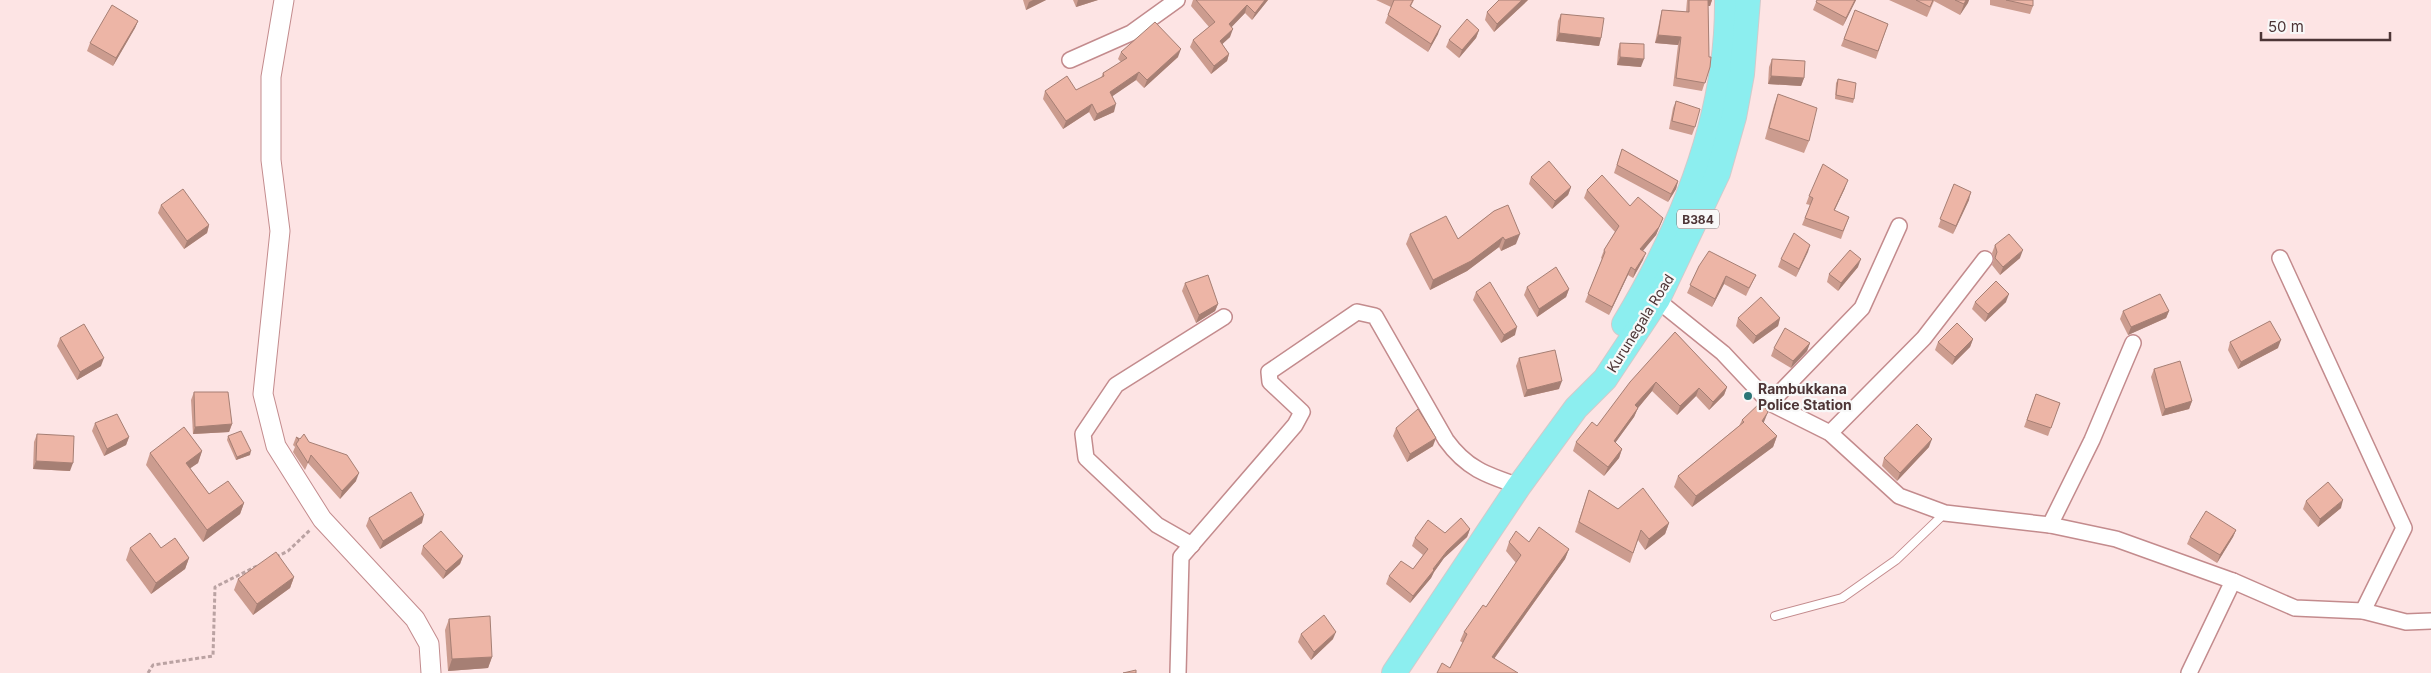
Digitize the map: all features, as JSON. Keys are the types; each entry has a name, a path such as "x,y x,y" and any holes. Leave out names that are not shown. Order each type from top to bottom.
{"main road":[{"name":"Kurunegala Road","path":"1651,295 1689,198 1710,130 1726,45 1728,0"},
{"name":"Kurunegala Road","path":"1394,673 1519,486 1576,408 1594,372 1681,255 1718,174 1734,117 1742,74 1748,0"}],"street":[{"path":"284,0 270,77 271,160 280,231 263,394 276,446 322,519 415,620 429,644 431,673"},
{"path":"1070,60 1131,32 1178,0"},
{"path":"1770,403 1862,308 1899,226"},
{"path":"2280,258 2404,528 2363,611"},
{"path":"1830,433 1924,338 1984,260"},
{"path":"1651,295 1724,353 1770,403 1830,433 1899,496 1945,513 2050,525 2116,539 2233,581 2294,608 2363,611 2406,622 2431,621"},
{"path":"1178,673 1181,557 1295,425 1302,412 1270,382 1269,372 1357,312 1375,316 1446,440 1458,457 1489,476 1519,486"},
{"path":"1192,545 1157,525 1086,458 1083,434 1116,385 1224,317"},
{"path":"2050,525 2092,440 2133,343"},
{"path":"2189,673 2233,581"}],"lane":[{"path":"1775,616 1842,598 1896,560 1945,513"}],"path":[{"path":"272,559 288,551 322,519"},
{"path":"148,673 153,665 212,656 215,587 264,563"}],"building":[{"path":"1196,0 1265,0 1255,13 1247,5 1229,24 1233,29 1220,41 1229,54 1214,66 1193,40 1215,22"},
{"path":"1394,0 1413,0 1410,6 1441,26 1431,44 1388,15"},
{"path":"1499,0 1522,0 1497,24 1487,12"},
{"path":"1689,0 1708,0 1709,57 1711,57 1705,83 1676,78 1681,37 1658,35 1662,10 1689,12"},
{"path":"1817,0 1855,0 1846,18 1816,2"},
{"path":"1916,0 1933,0 1930,7"},
{"path":"1955,0 1966,0 1964,4"},
{"path":"2006,0 2033,0 2033,6"},
{"path":"112,5 138,21 116,58 90,43"},
{"path":"1855,10 1888,24 1878,51 1844,39"},
{"path":"1561,14 1604,18 1601,38 1559,33"},
{"path":"1467,19 1479,30 1462,50 1449,40"},
{"path":"1155,22 1181,49 1147,80 1139,72 1110,92 1116,104 1097,114 1092,104 1066,121 1045,91 1067,76 1076,90 1104,76 1103,73 1127,58 1121,52"},
{"path":"1620,43 1644,44 1644,59 1620,57"},
{"path":"1772,59 1805,61 1804,78 1771,76"},
{"path":"1838,79 1856,83 1854,99 1836,95"},
{"path":"1778,94 1817,108 1809,141 1769,128"},
{"path":"1676,101 1700,109 1695,127 1672,121"},
{"path":"1622,149 1678,181 1671,194 1617,165"},
{"path":"1549,161 1571,187 1555,201 1531,177"},
{"path":"1823,164 1848,180 1834,210 1849,217 1843,231 1805,218 1813,198 1809,196"},
{"path":"1602,175 1630,206 1638,197 1663,218 1659,227 1640,249 1646,253 1635,270 1631,267 1612,307 1588,294 1605,252 1604,250 1619,226 1587,190"},
{"path":"1954,184 1971,192 1956,226 1940,219"},
{"path":"183,189 209,225 187,241 161,205"},
{"path":"1508,205 1520,234 1505,240 1503,237 1471,261 1433,280 1410,234 1446,216 1458,239 1494,211"},
{"path":"1794,233 1810,245 1799,269 1781,259"},
{"path":"2009,234 2023,250 2003,267 1995,258 1997,252 1995,245"},
{"path":"1850,250 1861,259 1841,283 1829,274"},
{"path":"1709,251 1756,275 1749,288 1726,276 1715,299 1690,285"},
{"path":"1556,267 1569,289 1539,309 1527,287"},
{"path":"1208,275 1218,304 1199,315 1185,283"},
{"path":"1996,281 2009,294 1988,314 1975,302"},
{"path":"1490,282 1517,327 1504,335 1476,292"},
{"path":"2160,294 2169,311 2131,327 2123,311"},
{"path":"1761,297 1780,318 1756,336 1738,318"},
{"path":"2270,321 2281,340 2241,362 2230,342"},
{"path":"1957,323 1973,339 1955,357 1938,342"},
{"path":"84,324 104,358 80,372 60,338"},
{"path":"1785,328 1810,343 1793,361 1774,348"},
{"path":"1675,332 1727,387 1713,402 1699,388 1680,406 1656,382 1635,405 1638,408 1614,441 1622,449 1608,467 1576,442 1592,422 1597,426 1630,382"},
{"path":"1555,350 1562,381 1527,390 1519,358"},
{"path":"2180,361 2192,401 2165,409 2154,369"},
{"path":"194,392 228,392 232,424 195,427"},
{"path":"2036,394 2060,403 2051,428 2027,420"},
{"path":"1761,402 1768,412 1762,421 1777,436 1696,496 1678,476 1744,422 1742,420"},
{"path":"1418,409 1436,438 1410,454 1396,428"},
{"path":"117,414 129,437 107,449 95,423"},
{"path":"1917,424 1932,439 1900,473 1884,458"},
{"path":"184,427 202,451 186,463 209,494 228,481 244,503 207,530 150,453"},
{"path":"241,431 251,451 237,457 228,436"},
{"path":"37,434 74,436 73,463 36,461"},
{"path":"304,434 309,442 347,455 359,473 342,491 311,455 308,463 296,444 299,440 296,437 300,439"},
{"path":"2328,482 2343,500 2320,519 2306,501"},
{"path":"1643,488 1669,523 1649,539 1641,530 1633,553 1579,522 1589,490 1618,509"},
{"path":"411,492 424,515 383,541 369,518"},
{"path":"2206,511 2236,530 2220,555 2190,537"},
{"path":"1461,518 1470,529 1447,551 1413,596 1389,576 1401,561 1413,569 1428,549 1415,538 1428,520 1445,533"},
{"path":"1539,527 1569,549 1492,657 1518,673 1437,673 1442,663 1450,668 1467,634 1464,632 1483,605 1486,607 1521,555 1509,542 1516,531 1529,542"},
{"path":"441,531 463,556 446,571 423,546"},
{"path":"150,533 161,548 175,538 189,558 156,583 130,548"},
{"path":"276,552 294,577 257,604 238,579"},
{"path":"1324,615 1336,632 1314,652 1301,634"},
{"path":"490,616 492,657 452,659 449,619"},
{"path":"1136,670 1136,673 1123,673"}],"place":[{"name":"Rambukkana Police Station","path":"1748,396"}]}
